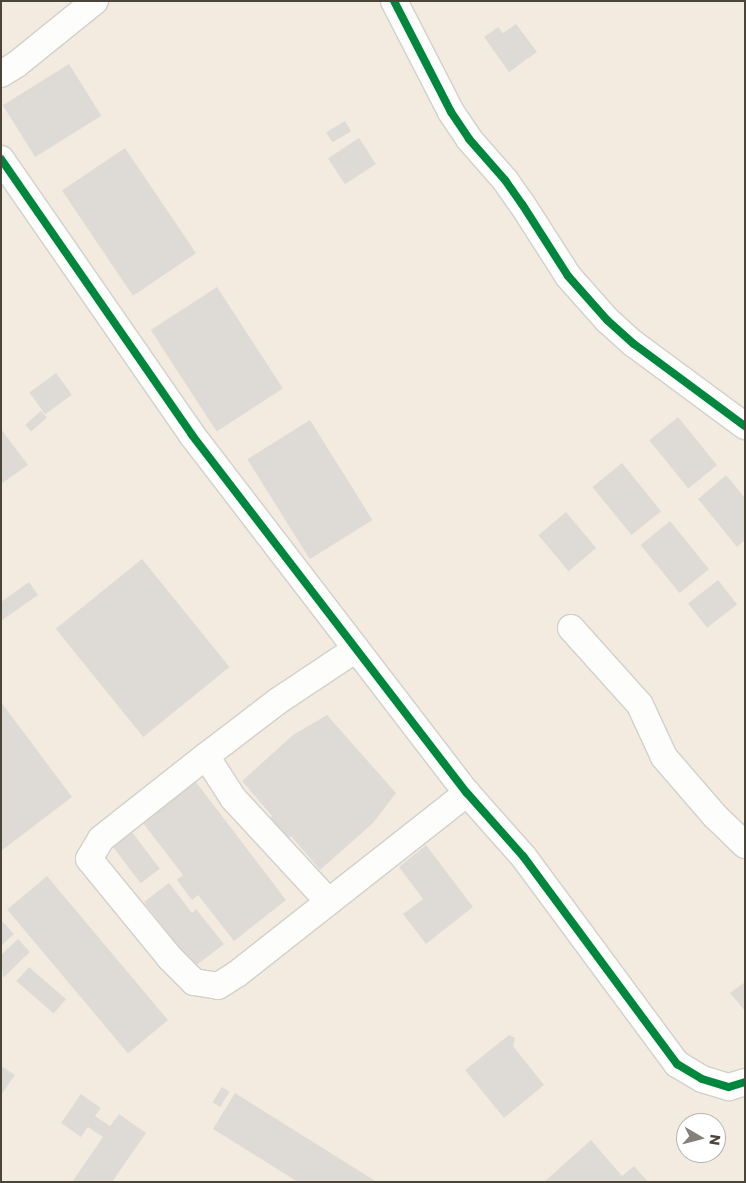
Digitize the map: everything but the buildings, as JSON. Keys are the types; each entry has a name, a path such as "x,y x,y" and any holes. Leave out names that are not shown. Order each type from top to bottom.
{"street":[{"path":"1,74 17,64 95,1"},
{"path":"394,1 451,112 469,139 505,180 568,276 607,320 634,344 745,426"},
{"path":"1,159 192,435 467,793 523,856 677,1064 702,1079 729,1087 745,1082"},
{"path":"571,628 640,705 664,757 714,815 745,845"},
{"path":"356,649 278,701 206,756 101,839 89,859 170,958 194,982 218,986 238,974 467,793"},
{"path":"206,756 232,798 328,901"}],"shaded area":[{"path":"1,1 745,1 745,1182 1,1182"}],"cycle path":[{"path":"394,1 451,112 469,139 505,180 568,276 607,320 634,344 745,426"},
{"path":"1,159 192,435 467,793 523,856 677,1064 702,1079 729,1087 745,1082"}]}
